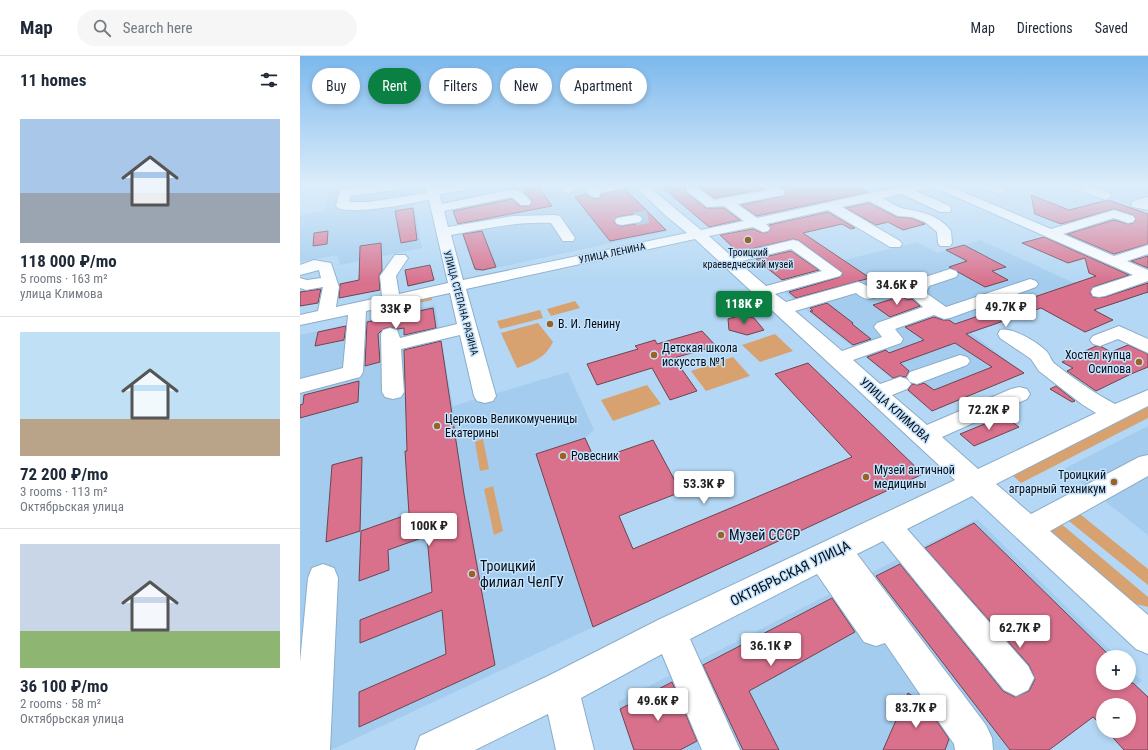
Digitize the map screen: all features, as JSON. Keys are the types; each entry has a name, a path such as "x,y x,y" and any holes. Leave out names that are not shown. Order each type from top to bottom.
{"street":[{"name":"УЛИЦА СТЕПАНА РАЗИНА","path":"439,218 485,396"},
{"path":"442,232 506,221 539,218"},
{"path":"548,218 555,219 568,238"},
{"name":"УЛИЦА КЛИМОВА","path":"678,218 763,292 1148,637"},
{"path":"750,218 778,239"},
{"name":"УЛИЦА ЛЕНИНА","path":"300,320 772,218"},
{"path":"851,218 894,244"},
{"path":"926,218 944,231 944,243"},
{"path":"1013,218 1148,276"},
{"path":"1048,234 1100,218"},
{"path":"622,221 635,219"},
{"path":"727,260 793,244 834,272 763,292"},
{"path":"1114,261 1148,249"},
{"path":"391,301 388,276 400,258"},
{"path":"300,270 314,265 326,266 331,287 326,315"},
{"path":"950,274 922,283 917,294 944,314 1030,284"},
{"path":"1099,292 1148,276"},
{"path":"300,283 306,285 329,281"},
{"path":"782,309 858,287 868,294"},
{"path":"300,386 353,372 357,308"},
{"path":"838,359 894,339 883,327 936,309"},
{"path":"393,392 390,340 468,327"},
{"path":"1100,340 1119,332 1148,347"},
{"path":"1007,334 1039,355 1046,367 1092,400 1114,413"},
{"path":"876,393 960,361"},
{"path":"923,436 1019,394"},
{"name":"ОКТЯБРЬСКАЯ УЛИЦА","path":"434,750 561,689 670,632 1148,396"},
{"path":"1028,529 1148,464"},
{"path":"887,525 1016,678"},
{"path":"829,554 886,642"},
{"path":"829,554 973,738 974,750"},
{"path":"311,750 323,578"},
{"path":"670,632 721,750"},
{"path":"561,689 576,750"}],"shaded area":[{"path":"300,218 416,218 422,248 340,265 337,255 300,262"},
{"path":"456,218 655,218 668,231 476,272"},
{"path":"980,240 1072,282 1085,283 1117,273 1148,286 1148,294 1145,293 1108,306 1079,291 1079,295 971,333 1024,373 932,411 783,291 856,272 844,260 917,242 938,253"},
{"path":"431,296 432,300 375,312 375,308"},
{"path":"575,301 580,308 551,316 547,309"},
{"name":"Троицкий филиал ЧелГУ","path":"435,305 453,406 568,372 594,430 585,438 655,598 331,750 300,750 300,335"},
{"path":"540,310 543,318 500,329 497,321"},
{"path":"538,323 553,342 543,356 529,364 517,368 501,333"},
{"path":"775,334 793,351 760,362 742,345"},
{"path":"733,357 750,376 706,391 691,371"},
{"path":"647,385 661,404 613,421 601,400"},
{"path":"1148,407 1148,418 1021,483 1012,475"},
{"name":"Троицкий аграрный техникум","path":"1148,426 1148,535 1064,469"},
{"path":"483,439 489,469 480,471 475,442"},
{"path":"493,486 503,531 494,535 484,489"},
{"path":"1075,510 1148,569 1148,585 1064,517"},
{"path":"977,519 1110,650 1096,650 1096,690 1130,690 1119,698 1096,698 1096,714 1094,717 1049,750 633,750 618,702"},
{"path":"1059,522 1148,597 1148,607 1132,603 1048,531"},
{"path":"1136,675 1142,681 1136,685"}],"building":[{"path":"396,218 414,218 417,240 401,243"},
{"path":"456,218 487,218 458,224"},
{"path":"592,218 616,218 614,222 617,225 622,226 640,223 643,218 654,218 666,230 610,241"},
{"path":"699,218 738,218 740,220 709,227"},
{"path":"799,218 839,218 855,228 851,229 842,224 803,233 870,278 796,298 789,292 840,277 843,273 798,240 793,239 738,252 720,235 753,229 762,233 768,232 771,228 769,225"},
{"path":"864,218 913,218 925,224 903,230 888,222 876,225"},
{"path":"1046,218 1081,218 1061,224"},
{"path":"1135,218 1148,218 1148,244 1114,254 1067,234 1114,220 1128,224 1133,223 1136,220"},
{"path":"328,231 327,244 313,246 314,233"},
{"path":"482,231 496,267 483,270 475,269 463,234"},
{"path":"1044,237 1129,275 1093,287 1090,293 1093,297 1105,297 1148,283 1148,292 1094,310 1113,320 1085,332 1041,308 966,334 1024,373 932,411 908,390 912,384 918,385 924,383 934,390 992,367 955,343 900,363 909,371 906,377 900,376 893,378 867,357 886,350 889,353 924,340 905,327 934,317 949,320 955,324 1096,276 1089,273 1085,258 1068,263 1022,243"},
{"path":"381,243 382,270 379,276 380,290 339,298 340,284 359,280 360,246"},
{"path":"964,245 1006,267 992,271 1008,280 985,287 949,267 967,261 946,250"},
{"path":"791,251 819,270 782,280 756,259"},
{"path":"1148,256 1148,268 1131,261"},
{"path":"430,265 434,280 408,286 405,270"},
{"path":"321,289 318,303 300,306 300,292"},
{"path":"902,296 907,300 912,299 920,306 890,317 873,305"},
{"path":"827,303 871,339 853,345 810,311 813,311 810,308"},
{"path":"433,308 436,328 404,335 404,328 398,329 390,327 383,329 378,334 380,362 365,366 367,322"},
{"path":"741,315 754,318 764,330 747,335 729,330 728,319"},
{"path":"346,326 344,340 315,346 318,332"},
{"path":"702,331 716,346 674,358 697,391 670,400 652,368 597,385 587,364 638,349 635,346 655,340 657,344"},
{"path":"441,341 464,494 495,665 359,727 359,692 446,654 442,610 360,643 360,620 432,592 427,536 388,550 389,570 359,581 361,531 409,514 405,451 407,451 404,350"},
{"path":"1128,345 1148,354 1148,367 1096,391 1067,371 1073,368 1062,362 1096,346 1102,347 1111,352"},
{"path":"808,363 923,474 593,627 536,454 585,438 595,460 653,440 681,492 619,516 633,549 852,457 775,374"},
{"path":"359,381 358,402 300,418 300,405 303,404 304,395"},
{"path":"1056,386 1075,401 1072,402 1050,389"},
{"path":"1004,416 1019,427 974,446 960,434"},
{"path":"362,457 360,531 326,542 332,465"},
{"path":"974,523 1104,650 1096,650 1096,690 1136,690 1136,686 1148,697 1148,750 1124,750 1113,738 1136,738 1136,698 1096,698 1096,720 1093,717 1049,750 1010,750 876,576 900,564 1003,691 1015,697 1029,691 1035,679 1029,665 925,548"},
{"path":"832,598 855,632 749,691 779,750 743,750 703,665"},
{"path":"672,682 697,741 680,750 634,750 620,709"},
{"path":"908,693 925,704 949,739 945,750 883,750"}],"place":[{"name":"Троицкий краеведческий музей","path":"748,240"},
{"name":"В. И. Ленину","path":"550,324"},
{"name":"Детская школа искусств №1","path":"654,355"},
{"name":"Хостел купца Осипова","path":"1139,362"},
{"name":"Церковь Великомученицы Екатерины","path":"437,426"},
{"name":"Ровесник","path":"563,456"},
{"name":"Музей античной медицины","path":"866,477"},
{"name":"Троицкий аграрный техникум","path":"1114,482"},
{"name":"Музей СССР","path":"721,535"},
{"name":"Троицкий филиал ЧелГУ","path":"472,574"}]}
